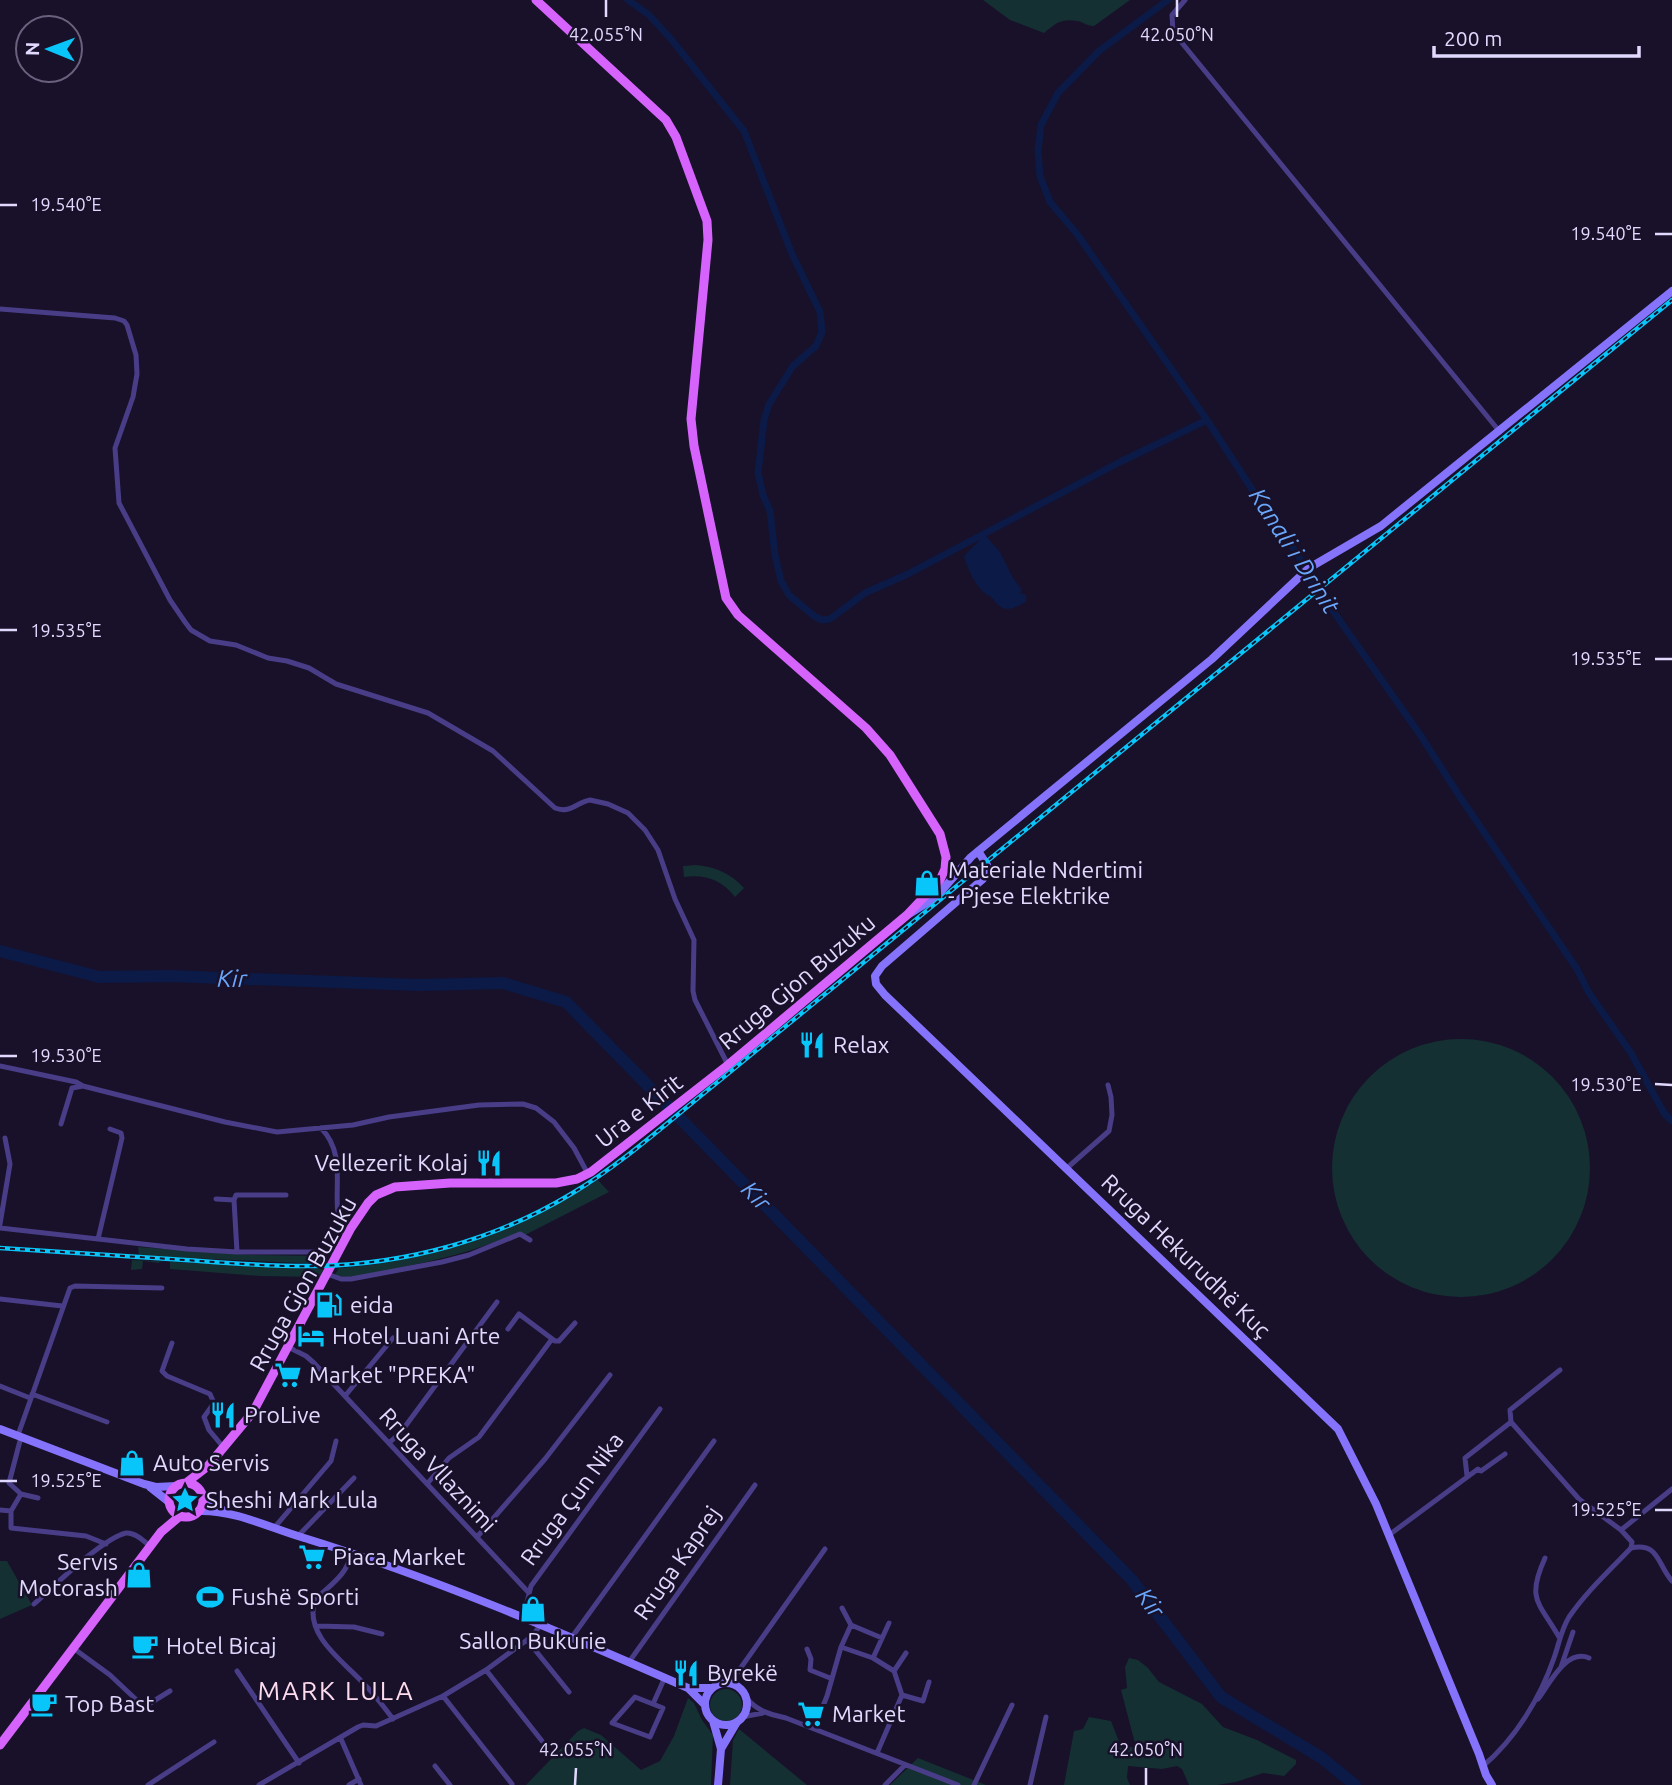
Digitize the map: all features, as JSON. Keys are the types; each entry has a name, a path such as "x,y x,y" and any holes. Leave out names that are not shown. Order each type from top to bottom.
{"main road":[{"name":"Rruga Gjon Buzuku","path":"536,0 666,120 676,137 707,221 708,240 691,419 723,589 730,607 879,740 940,834 946,857 943,874 936,885 907,915 710,1079"},
{"name":"Ura e Kirit","path":"589,1173 710,1079"},
{"name":"Rruga Gjon Buzuku","path":"186,1483 225,1448 253,1412 347,1237 376,1195 395,1187 450,1182 567,1182 589,1173"},
{"name":"Rruga Gjon Buzuku","path":"201,1492 200,1482 208,1466"},
{"path":"0,1745 161,1532 180,1516 190,1516 199,1511 202,1504 201,1492 186,1483 176,1486 170,1493 170,1504 161,1532"},
{"path":"170,1504 180,1516"}],"street":[{"path":"1185,0 1172,15 1173,32 1500,432"},
{"path":"907,915 936,897 978,851 1212,659 1309,568 1381,526 1672,291"},
{"path":"0,309 116,318 127,325 136,355 137,374 133,397 116,448 119,503 170,600 191,630 210,641 236,645 268,658 309,668 336,684 428,713 493,751 555,808 570,810 590,800 617,807 637,821 658,850 694,940 695,1000 729,1065"},
{"name":"Rruga Hekurudhë Kuç","path":"978,851 987,865 983,879 882,966 875,976 876,984 1333,1423 1346,1441 1389,1535 1492,1785"},
{"path":"0,1066 76,1082 83,1086 266,1131 353,1125 480,1105 523,1104 537,1108 554,1122 575,1148 589,1173"},
{"path":"1067,1168 1108,1131 1112,1115 1108,1085"},
{"path":"61,1124 72,1088 83,1086"},
{"path":"321,1128 337,1154 340,1223 347,1237"},
{"path":"98,1239 122,1135 110,1129"},
{"path":"5,1138 10,1164 0,1226 144,1245 237,1252 339,1252"},
{"path":"237,1252 236,1195 286,1195"},
{"path":"216,1199 234,1200"},
{"path":"327,1274 341,1279 364,1278 469,1255 520,1234 530,1240"},
{"path":"38,1498 21,1494 9,1483 31,1396 68,1291 75,1286 162,1288"},
{"path":"0,1299 62,1306"},
{"path":"389,1443 401,1432 497,1303"},
{"path":"508,1329 519,1314 552,1339 559,1341 575,1323"},
{"path":"345,1396 393,1338"},
{"path":"427,1484 449,1458 479,1437 552,1339"},
{"path":"172,1343 162,1371 167,1376 210,1394 214,1403 204,1418 209,1430 225,1448"},
{"name":"Rruga Vllaznimi","path":"288,1347 306,1356 529,1592"},
{"path":"1560,1370 1510,1410 1511,1422 1579,1499 1621,1530 1632,1542 1631,1548"},
{"path":"477,1537 545,1458 610,1376"},
{"path":"0,1386 107,1422"},
{"name":"Rruga Çun Nika","path":"521,1615 531,1586 660,1409"},
{"path":"1467,1476 1465,1458 1511,1422"},
{"path":"0,1429 144,1484 156,1487 176,1486"},
{"path":"274,1528 331,1461 336,1441"},
{"path":"572,1637 714,1441"},
{"path":"1389,1535 1467,1476 1478,1469 1481,1471 1505,1454"},
{"path":"0,1475 10,1477"},
{"path":"298,1536 354,1478"},
{"path":"144,1484 170,1504"},
{"name":"Rruga Kaprej","path":"629,1662 755,1485"},
{"path":"1621,1530 1672,1489"},
{"path":"201,1492 226,1513"},
{"path":"21,1494 11,1511 9,1524 15,1529 86,1536 106,1544"},
{"path":"0,1510 11,1511"},
{"path":"199,1511 226,1513 352,1553 541,1623 688,1688 705,1705 713,1721 721,1749 718,1785"},
{"path":"34,1604 106,1544 129,1533 150,1546"},
{"path":"1534,1704 1554,1658 1559,1637 1569,1618 1597,1581 1631,1548 1640,1546 1653,1551 1672,1581"},
{"path":"730,1683 825,1549"},
{"path":"352,1553 344,1572 314,1600 313,1618 331,1651 365,1684 393,1719"},
{"path":"1545,1558 1537,1576 1535,1600 1559,1637"},
{"path":"842,1608 851,1625 882,1639"},
{"path":"259,1785 363,1725 376,1726 443,1696 486,1670 527,1640 541,1623"},
{"path":"873,1658 889,1623"},
{"path":"814,1729 851,1625"},
{"path":"316,1626 354,1627 382,1634"},
{"path":"1483,1766 1507,1741 1561,1667 1573,1632"},
{"path":"527,1640 569,1692"},
{"path":"841,1647 873,1658 894,1671 901,1695 877,1753"},
{"path":"73,1648 110,1675 144,1707 170,1691"},
{"path":"807,1649 811,1659 810,1671 830,1678"},
{"path":"894,1671 906,1653"},
{"path":"1561,1667 1583,1655 1589,1658"},
{"path":"486,1670 542,1741"},
{"path":"237,1671 299,1763"},
{"path":"653,1704 665,1677"},
{"path":"901,1695 923,1701 929,1682"},
{"path":"688,1688 712,1688 730,1683 737,1686 763,1713"},
{"path":"705,1705 712,1688"},
{"path":"443,1696 512,1784"},
{"path":"635,1697 653,1704 663,1708 650,1737 612,1723 635,1697"},
{"path":"721,1749 747,1704 746,1698"},
{"path":"974,1785 1012,1705"},
{"path":"713,1721 729,1725 763,1713 786,1718 958,1785"},
{"path":"1030,1785 1046,1717"},
{"path":"341,1738 360,1782 349,1785"},
{"path":"148,1785 214,1742"},
{"path":"885,1785 905,1765"},
{"path":"435,1766 450,1785"}],"green space":[{"path":"983,0 1130,0 1094,26 1067,20 1055,24 1044,33 1010,20"},
{"path":"696,865 722,872 744,888 735,897 724,886 712,880 699,876 684,877 683,866"},
{"path":"1448,1039 1474,1039 1499,1044 1522,1054 1543,1068 1561,1086 1575,1107 1585,1130 1590,1168 1585,1206 1575,1229 1561,1250 1543,1268 1522,1282 1499,1292 1474,1297 1448,1297 1423,1292 1400,1282 1379,1268 1361,1250 1347,1229 1337,1206 1332,1181 1332,1155 1337,1130 1347,1107 1361,1086 1379,1068 1400,1054 1423,1044"},
{"path":"598,1180 609,1192 525,1235 519,1232 460,1253 375,1274 334,1276 339,1268 409,1258 474,1240 536,1214"},
{"path":"138,1247 250,1255 327,1256 325,1264 139,1256"},
{"path":"132,1260 161,1261 143,1261 142,1269 131,1270"},
{"path":"170,1262 323,1269 320,1277 260,1276 170,1269"},
{"path":"0,1561 7,1561 32,1605 0,1619"},
{"path":"1129,1658 1138,1660 1148,1668 1159,1682 1202,1704 1223,1727 1257,1740 1296,1760 1296,1764 1284,1776 1263,1773 1217,1785 1189,1785 1182,1769 1177,1766 1162,1769 1128,1766 1127,1778 1130,1785 1064,1785 1074,1731 1083,1729 1089,1717 1111,1721 1120,1744 1136,1747 1121,1690 1127,1688 1125,1667"},
{"path":"726,1689 737,1694 742,1705 737,1716 726,1721 715,1716 710,1705 715,1694"},
{"path":"688,1698 694,1703 713,1735 711,1785 526,1785 584,1728 601,1735 641,1770 660,1761 674,1736"},
{"path":"739,1729 807,1785 730,1785 733,1740"},
{"path":"918,1758 986,1785 890,1785"}],"water":[{"path":"979,536 986,536 1000,552 1022,590 1020,593 1026,595 1026,602 1010,609 1002,608 978,585 964,556 979,541"}],"waterway":[{"path":"628,0 649,15 671,39 744,131 792,254 820,312 822,332 816,346 793,366 769,404 764,420 758,473 770,511 781,581 789,595 814,616 822,620 830,619 865,593 908,574 1120,462 1207,420"},
{"name":"Kanali i Drinit","path":"1168,0 1099,51 1058,93 1041,125 1038,151 1040,176 1050,202 1077,234 1207,420 1298,555 1312,581 1421,736 1577,969 1589,993 1631,1053 1664,1113 1672,1121"},
{"name":"Kir","path":"0,951 99,977 169,976 418,985 503,983 566,1002 1132,1580 1221,1697 1322,1758 1355,1785"}],"railway":[{"path":"0,1248 268,1265 351,1264 417,1254 481,1236 512,1224 571,1194 608,1170 662,1128 1672,300"}],"place":[{"name":"Materiale Ndertimi - Pjese Elektrike","path":"927,883"},
{"name":"Relax","path":"812,1045"},
{"name":"Vellezerit Kolaj","path":"489,1163"},
{"name":"eida","path":"329,1305"},
{"name":"Hotel Luani Arte","path":"311,1336"},
{"name":"Market \"PREKA\"","path":"288,1375"},
{"name":"ProLive","path":"223,1415"},
{"name":"Auto Servis","path":"132,1463"},
{"name":"Sheshi Mark Lula","path":"185,1500"},
{"name":"Piaca Market","path":"312,1557"},
{"name":"Servis Motorash","path":"139,1575"},
{"name":"Fushë Sporti","path":"210,1597"},
{"name":"Sallon Bukurie","path":"533,1609"},
{"name":"Hotel Bicaj","path":"145,1646"},
{"name":"Byrekë","path":"686,1673"},
{"name":"Top Bast","path":"44,1704"},
{"name":"Market","path":"811,1714"}],"district":[{"name":"MARK LULA","path":"336,1691"}]}
